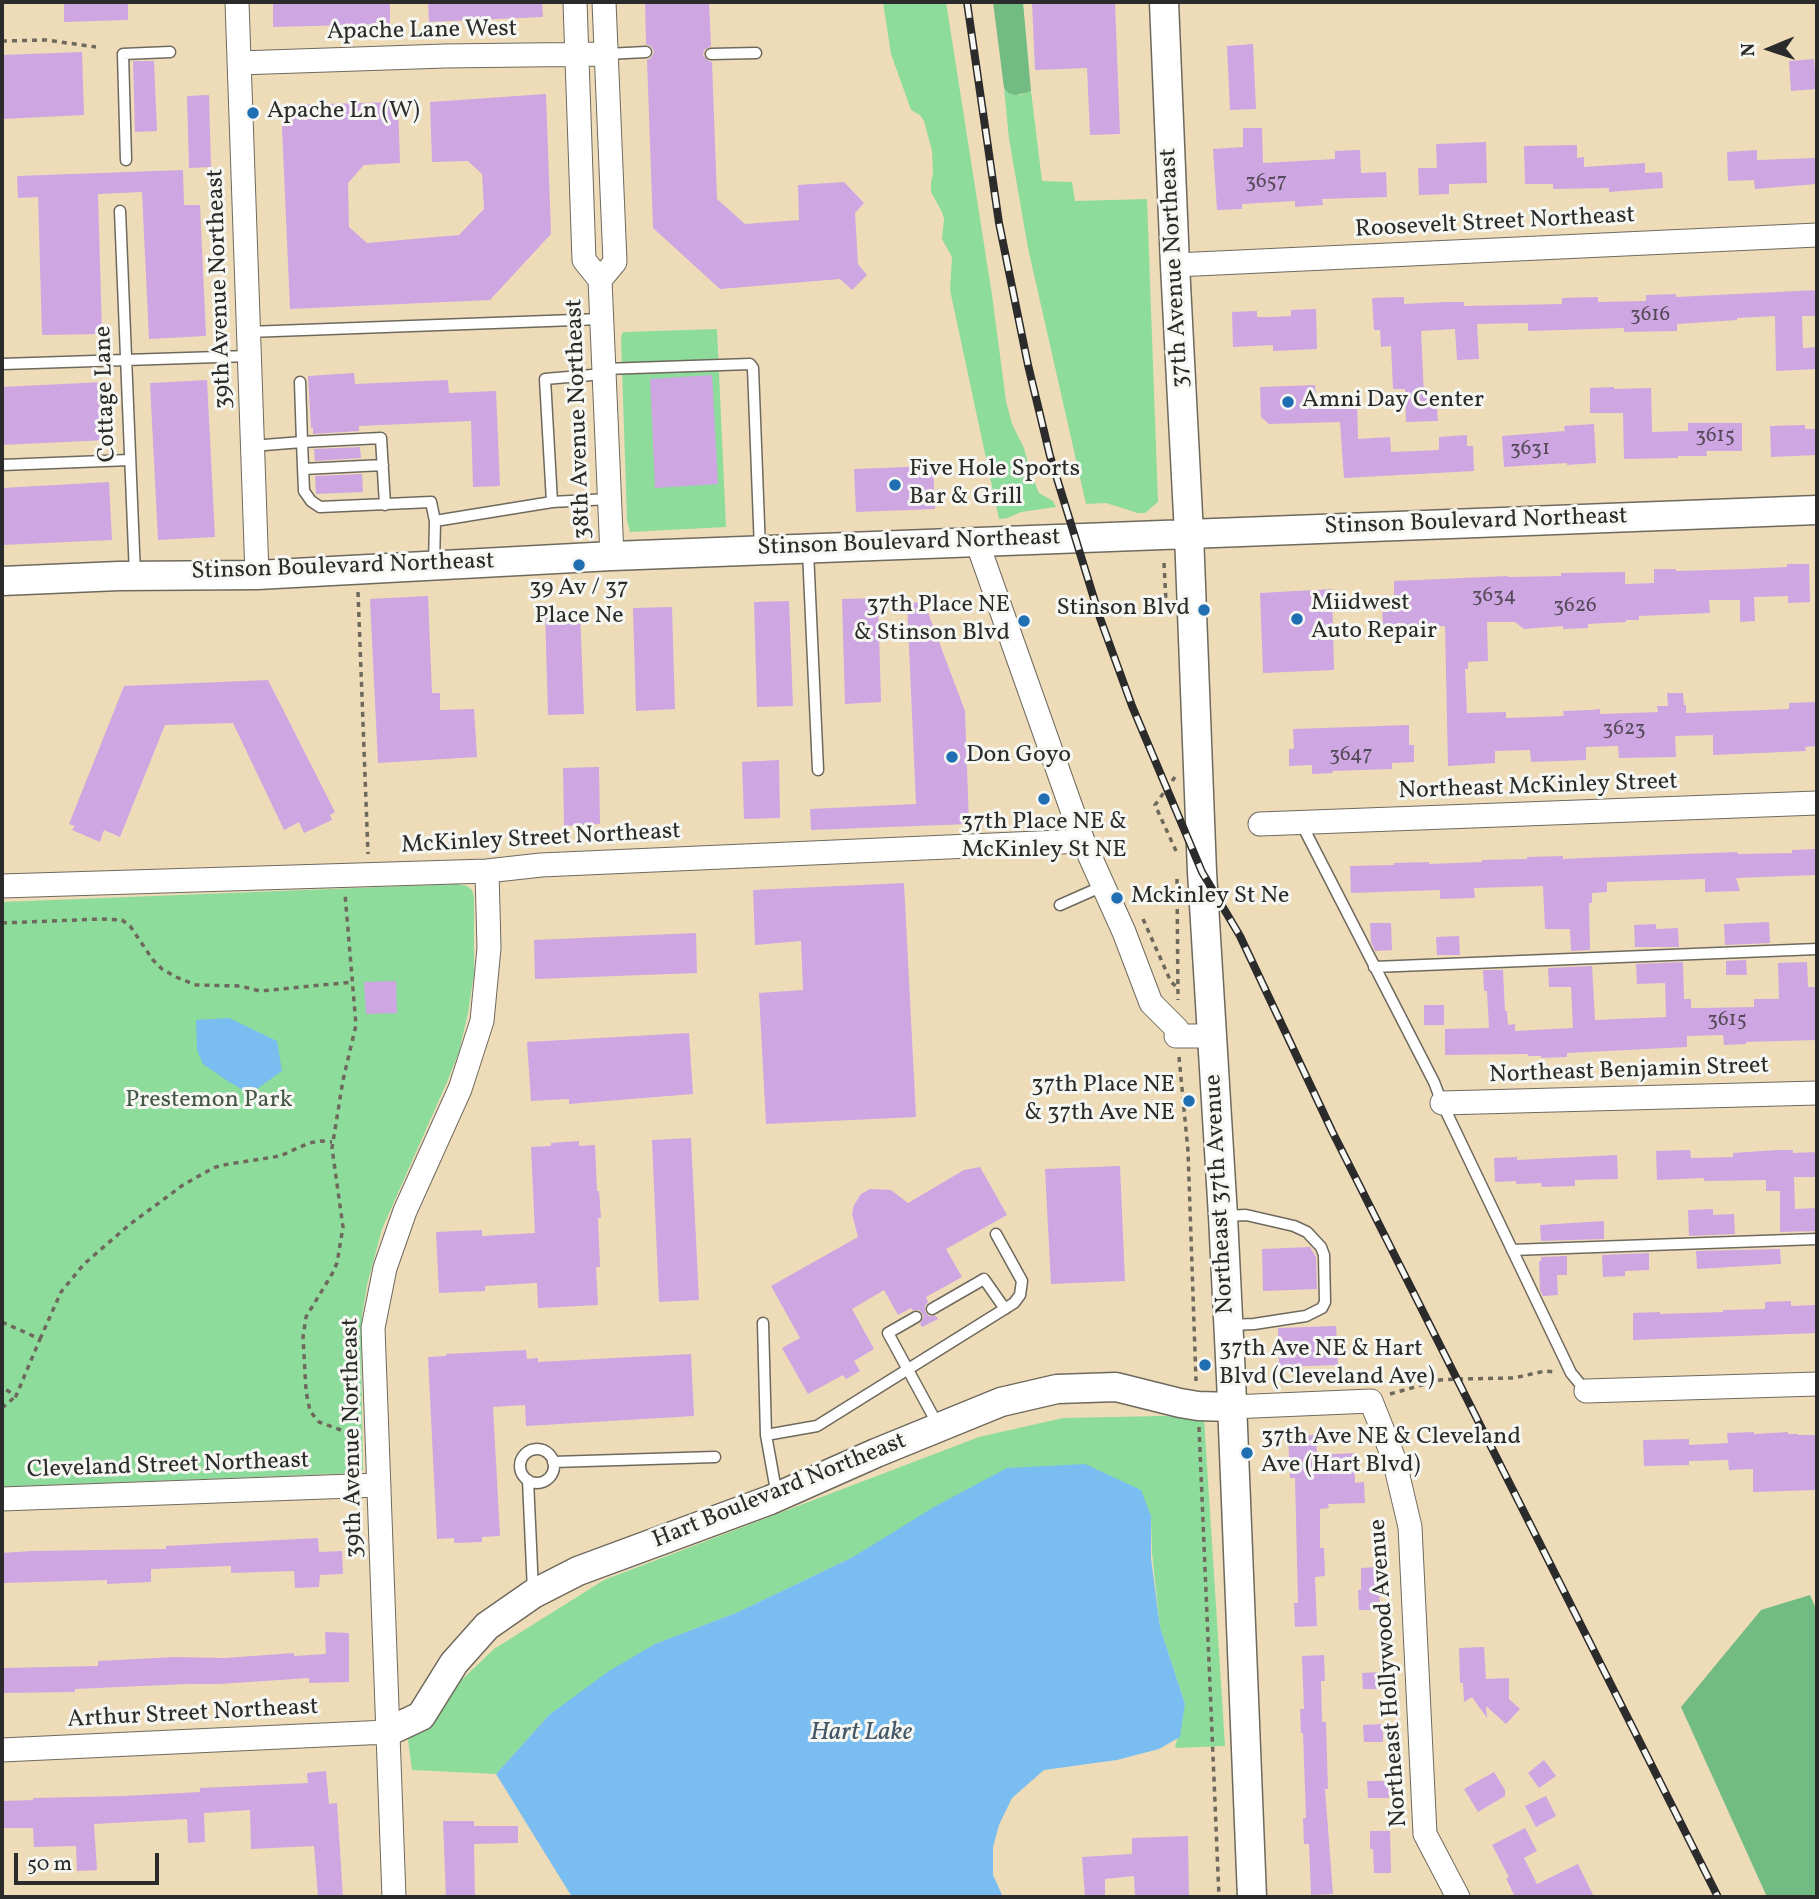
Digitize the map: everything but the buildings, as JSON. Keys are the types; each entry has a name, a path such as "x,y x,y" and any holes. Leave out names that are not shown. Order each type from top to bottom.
{"street":[{"name":"39th Avenue Northeast","path":"237,2 257,575"},
{"name":"38th Avenue Northeast","path":"575,2 584,260 600,280 612,556"},
{"name":"38th Avenue Northeast","path":"600,280 615,262 604,2"},
{"name":"37th Avenue Northeast","path":"1164,2 1189,534"},
{"name":"Apache Lane West","path":"239,63 607,54"},
{"name":"Roosevelt Street Northeast","path":"1175,265 1817,235"},
{"name":"Stinson Boulevard Northeast","path":"2,581 135,575 257,575 612,556 1817,510"},
{"name":"Northeast 37th Avenue","path":"1189,534 1202,872 1229,1325 1252,1897"},
{"path":"977,542 1083,841 1124,932 1151,1003 1177,1030 1177,1036 1212,1036"},
{"name":"Northeast McKinley Street","path":"1260,824 1817,803"},
{"name":"McKinley Street Northeast","path":"2,887 487,871 541,865 1083,841"},
{"name":"39th Avenue Northeast","path":"394,1897 373,1328 385,1268 405,1211 460,1089 482,1021 489,947 487,871"},
{"name":"Northeast Benjamin Street","path":"1441,1103 1817,1093"},
{"path":"1586,1391 1817,1384"},
{"name":"Hart Boulevard Northeast","path":"387,1732 421,1716 454,1663 487,1626 533,1594 578,1571 778,1496 1001,1402 1057,1389 1116,1387 1198,1406 1231,1407"},
{"path":"1231,1407 1379,1398"},
{"name":"Northeast Hollywood Avenue","path":"1379,1398 1410,1527 1425,1834 1452,1892"},
{"name":"Cleveland Street Northeast","path":"2,1499 379,1485"},
{"name":"Arthur Street Northeast","path":"2,1750 387,1732"}],"lane":[{"path":"126,160 122,54 170,52"},
{"path":"607,54 646,52"},
{"path":"711,54 756,52"},
{"name":"Cottage Lane","path":"120,211 135,575"},
{"path":"248,332 602,319"},
{"path":"2,364 249,356"},
{"path":"552,502 545,379 604,372 750,365 753,369 760,550"},
{"path":"300,382 304,491 311,501 320,507 431,502 435,521 435,565"},
{"path":"253,446 381,438 385,505"},
{"path":"2,466 130,460"},
{"path":"303,469 383,465"},
{"path":"435,521 552,502 609,499"},
{"path":"808,548 818,770"},
{"path":"1301,822 1434,1082 1441,1103 1571,1373 1586,1391"},
{"path":"1060,905 1103,887"},
{"path":"1374,967 1817,949"},
{"path":"1223,1216 1246,1215 1294,1226 1307,1233 1321,1247 1324,1255 1325,1302 1322,1308 1306,1316 1229,1325"},
{"path":"766,1435 817,1426 1014,1303 1020,1295 1022,1281 996,1234"},
{"path":"1512,1250 1817,1239"},
{"path":"932,1309 984,1279 1005,1309"},
{"path":"916,1317 888,1333 939,1427"},
{"path":"763,1323 766,1435 778,1496"},
{"path":"542,1450 553,1462 552,1473 544,1481 528,1480 520,1467 523,1456 527,1452 542,1450"},
{"path":"553,1462 715,1457"},
{"path":"528,1480 533,1594"}],"path":[{"path":"2,41 46,40 96,47"},
{"path":"1164,563 1166,603"},
{"path":"358,589 368,874"},
{"path":"1175,777 1156,805 1177,852"},
{"path":"341,1430 319,1422 310,1410 306,1391 303,1337 306,1317 332,1274 343,1227 333,1142 343,1080 356,1025 344,875"},
{"path":"1143,918 1171,982 1178,988 1177,880"},
{"path":"2,923 122,920 130,926 162,970 196,985 240,986 260,991 353,982"},
{"path":"1181,1070 1188,1151 1219,1897"},
{"path":"2,1408 16,1396 61,1292 84,1264 129,1225 183,1185 213,1168 280,1156 309,1143 333,1142"},
{"path":"2,1322 40,1339"},
{"path":"1379,1398 1440,1380 1514,1378 1545,1371 1571,1373"},
{"path":"2,1387 16,1396"}],"green space":[{"path":"883,2 946,2 1006,401 1012,424 1024,448 1039,493 1053,501 1056,507 1021,512 999,519 950,290 952,257 942,239 942,212 931,192 932,151 924,121 911,110 891,54"},
{"path":"993,2 1023,2 1031,91 1026,93 1015,95 1004,88"},
{"path":"1004,88 1008,93 1021,95 1031,91 1042,181 1072,182 1075,201 1147,199 1158,502 1145,513 1106,503 1086,504 1028,248 1009,139"},
{"path":"717,329 726,527 630,532 627,520 621,337 623,332"},
{"name":"Prestemon Park","path":"457,884 467,886 474,897 474,973 468,1013 459,1052 382,1229 367,1285 361,1348 363,1470 359,1473 2,1487 2,902"},
{"path":"1063,1418 1204,1418 1225,1746 1175,1748 1185,1704 1160,1627 1151,1516 853,1557 738,1612 655,1644 549,1715 496,1774 412,1770 407,1732 494,1649 604,1580 979,1437"},
{"path":"1810,1595 1817,1611 1817,1897 1767,1897 1681,1707 1761,1610"}],"water":[{"path":"229,1018 277,1041 282,1071 250,1094 203,1064 197,1050 196,1020"},
{"name":"Hart Lake","path":"1085,1464 1141,1490 1151,1516 1151,1558 1160,1627 1185,1704 1180,1737 1159,1749 1117,1760 1044,1770 1012,1798 999,1825 993,1847 993,1875 1003,1897 572,1897 496,1774 549,1715 609,1671 655,1644 738,1612 853,1557 934,1507 1007,1468"}],"railway":[{"path":"967,2 999,223 1028,365 1050,456 1100,618 1132,706 1202,872 1240,936 1332,1131 1718,1897"}],"place":[{"name":"Apache Ln (W)","path":"253,113"},
{"name":"Amni Day Center","path":"1288,402"},
{"name":"Five Hole Sports Bar & Grill","path":"895,485"},
{"name":"39 Av / 37 Place Ne","path":"579,565"},
{"name":"Stinson Blvd","path":"1204,610"},
{"name":"Miidwest Auto Repair","path":"1297,619"},
{"name":"37th Place NE & Stinson Blvd","path":"1024,621"},
{"name":"Don Goyo","path":"952,757"},
{"name":"37th Place NE & McKinley St NE","path":"1044,799"},
{"name":"Mckinley St Ne","path":"1117,898"},
{"name":"37th Place NE & 37th Ave NE","path":"1189,1101"},
{"name":"37th Ave NE & Hart Blvd (Cleveland Ave)","path":"1205,1365"},
{"name":"37th Ave NE & Cleveland Ave (Hart Blvd)","path":"1247,1453"}]}
